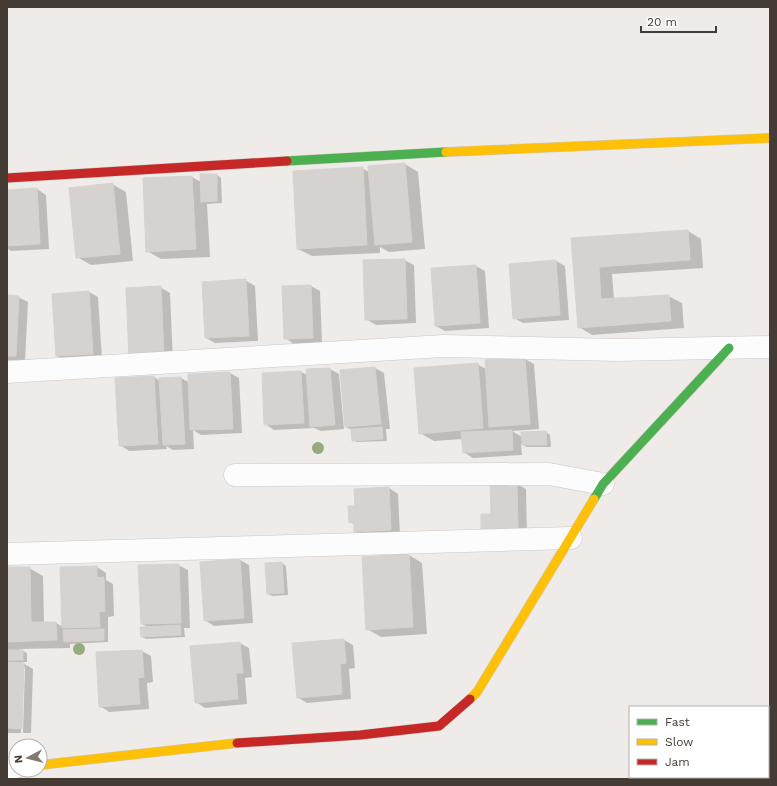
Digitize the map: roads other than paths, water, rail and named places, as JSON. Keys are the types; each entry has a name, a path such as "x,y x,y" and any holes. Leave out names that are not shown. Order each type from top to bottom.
{"street":[{"path":"7,178 364,156 770,138"},
{"path":"7,372 444,346 617,350 770,347"},
{"path":"48,763 253,741 360,735 439,726 477,692 603,484 729,348"},
{"path":"235,475 549,474 603,484"},
{"path":"7,554 571,538"}]}
